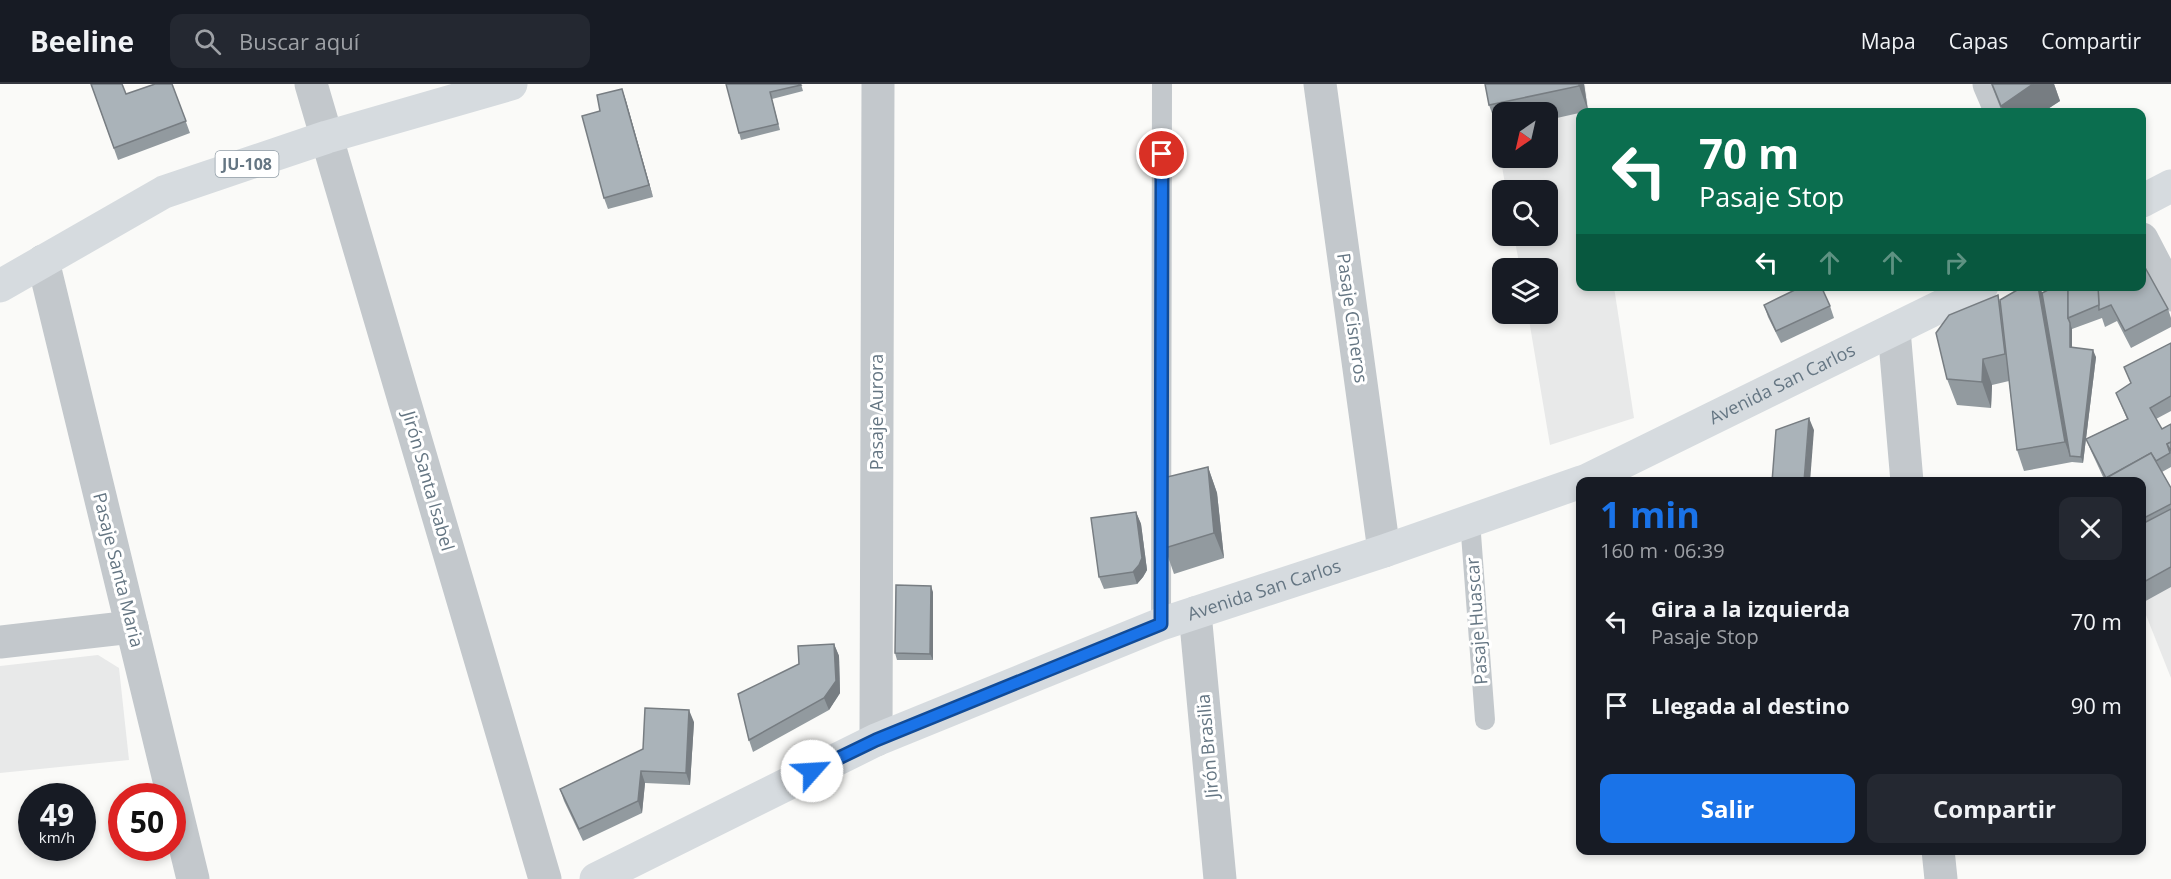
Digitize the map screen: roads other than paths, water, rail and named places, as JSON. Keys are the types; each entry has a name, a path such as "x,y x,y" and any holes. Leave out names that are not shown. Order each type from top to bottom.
{"main road":[{"name":"JU-108","path":"0,286 164,192 327,137 511,84"},
{"path":"2146,199 2171,186"},
{"name":"Avenida San Carlos","path":"1592,477 1972,291"},
{"name":"Avenida San Carlos","path":"596,879 876,740 1161,624 1384,551 1576,484"}],"street":[{"name":"Jirón Santa Isabel","path":"311,84 545,879"},
{"name":"Pasaje Aurora","path":"876,740 878,84"},
{"name":"Pasaje Cisneros","path":"1320,84 1384,551"},
{"path":"1989,84 1999,108"},
{"path":"2146,247 2171,295"},
{"name":"Pasaje Santa Maria","path":"43,261 193,879"},
{"path":"1894,330 1907,477"},
{"name":"Jirón Brasilia","path":"1195,613 1220,879"},
{"path":"0,642 132,627"},
{"path":"1939,855 1941,879"}],"lane":[{"path":"1161,624 1162,84"},
{"name":"Pasaje Huascar","path":"1470,521 1485,720"}]}
